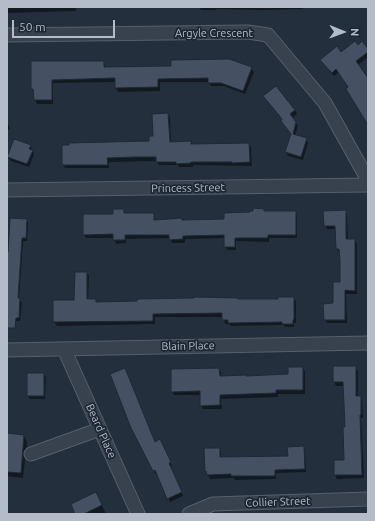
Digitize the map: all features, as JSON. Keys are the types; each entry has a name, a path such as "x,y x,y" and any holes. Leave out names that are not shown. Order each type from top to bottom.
{"street":[{"name":"Argyle Crescent","path":"7,35 248,32 268,35 325,103 368,180"},
{"name":"Princess Street","path":"7,190 368,186"},
{"name":"Blain Place","path":"7,350 368,343"},
{"name":"Beard Place","path":"64,349 138,514"},
{"path":"31,454 100,429"},
{"name":"Collier Street","path":"189,514 213,504 368,499"}],"building":[{"path":"355,41 358,45 362,41 368,49 368,52 356,61 368,78 368,125 346,89 348,87 336,69 332,73 320,60 337,46 341,52"},
{"path":"229,59 252,67 243,91 221,83 208,83 208,78 158,79 158,87 115,88 115,78 52,80 52,100 34,100 33,89 31,89 31,61 104,61 104,67 171,66 171,60"},
{"path":"276,86 295,110 290,114 296,122 293,134 307,138 301,157 285,152 291,134 281,121 282,119 263,96"},
{"path":"168,113 170,142 191,141 191,144 249,143 250,162 191,162 176,164 176,162 156,162 156,157 135,157 107,158 108,165 62,165 62,145 69,145 69,143 149,141 149,136 153,136 152,114"},
{"path":"14,139 31,145 29,149 33,150 27,164 7,157"},
{"path":"253,208 264,209 264,211 296,211 296,235 268,235 268,238 235,238 235,247 224,247 224,235 183,236 183,239 169,240 169,235 125,235 125,240 113,240 113,234 83,235 83,214 113,214 113,209 124,209 124,213 154,213 154,220 182,218 182,220 224,219 224,213 250,212 253,211"},
{"path":"346,210 346,239 355,239 355,291 345,290 345,320 324,320 323,304 333,303 333,282 340,282 340,260 339,249 336,249 335,226 324,226 323,211"},
{"path":"10,218 27,219 26,238 22,238 18,298 20,298 19,318 16,318 15,328 7,328 7,252"},
{"path":"75,272 87,272 87,299 96,299 96,302 194,297 278,299 278,297 294,297 293,324 282,324 282,322 228,323 228,320 222,320 222,313 153,314 153,321 53,322 53,300 74,300"},
{"path":"333,366 356,366 356,396 361,396 360,415 362,475 334,475 334,460 344,460 343,427 345,427 343,382 333,382"},
{"path":"288,367 303,367 303,390 276,390 276,393 220,395 220,405 200,406 200,391 171,392 171,369 219,368 220,376 246,376 288,374"},
{"path":"125,368 155,442 160,439 171,462 169,463 182,492 167,499 155,470 153,471 131,428 110,374"},
{"path":"27,373 44,373 44,396 27,396"},
{"path":"7,433 24,435 21,473 7,472"},
{"path":"304,446 305,469 275,470 275,476 231,476 231,474 207,475 206,471 205,472 204,448 220,448 220,457 288,456 287,447"},
{"path":"96,492 102,505 84,514 75,514 71,504"}]}
